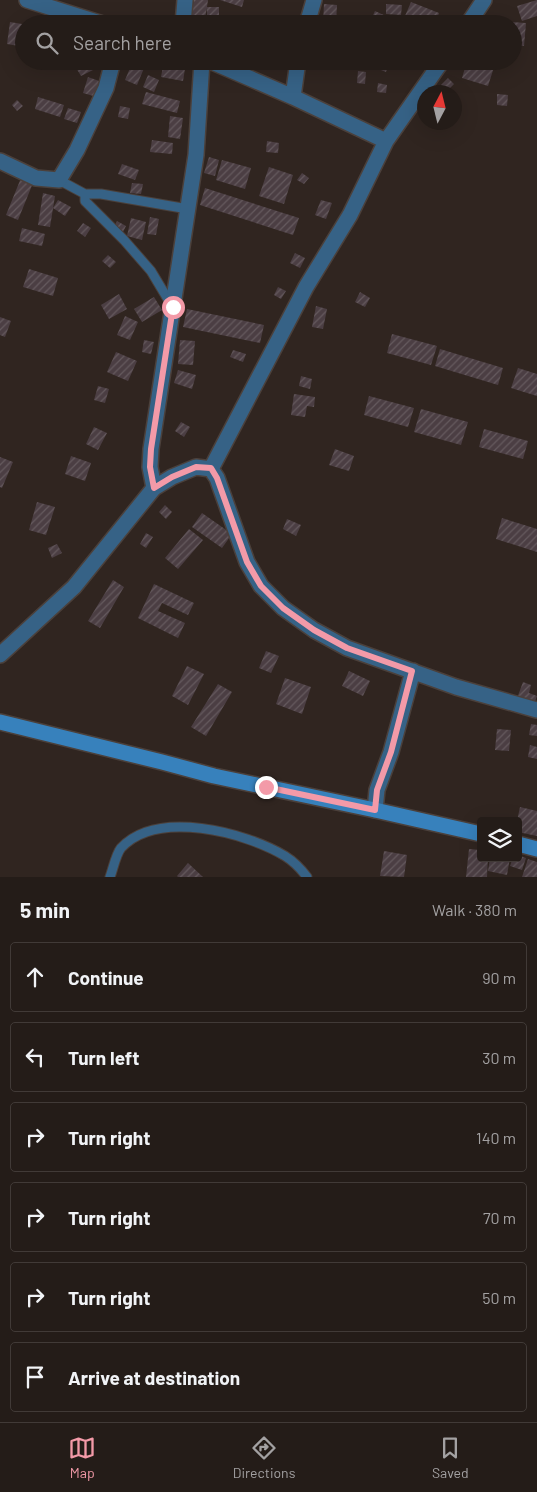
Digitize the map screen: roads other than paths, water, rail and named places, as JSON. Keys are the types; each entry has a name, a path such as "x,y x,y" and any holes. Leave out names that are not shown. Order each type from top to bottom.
{"street":[{"path":"27,0 74,15"},
{"path":"184,15 185,0"},
{"path":"310,15 314,0"},
{"path":"474,15 484,0"},
{"path":"0,161 36,178 59,180 77,150 106,88 111,70"},
{"path":"154,488 150,467 151,449 196,155 201,70"},
{"path":"230,70 386,141"},
{"path":"292,97 296,70"},
{"path":"211,468 306,287 350,215 386,141 436,70"},
{"path":"0,655 74,587 154,488 172,477 196,467 211,468"},
{"path":"211,468 217,478 247,562 261,586 283,608 314,630 347,648 456,687 537,710"},
{"path":"375,810 377,790 391,752 412,671"},
{"path":"2,724 214,776 477,833"},
{"path":"522,845 537,849"}],"lane":[{"path":"59,180 85,194 101,194 188,209"},
{"path":"85,194 85,201 124,240 151,271 173,307"},
{"path":"110,877 120,849 137,836 163,827 219,831 240,837 286,856 307,877"}]}
